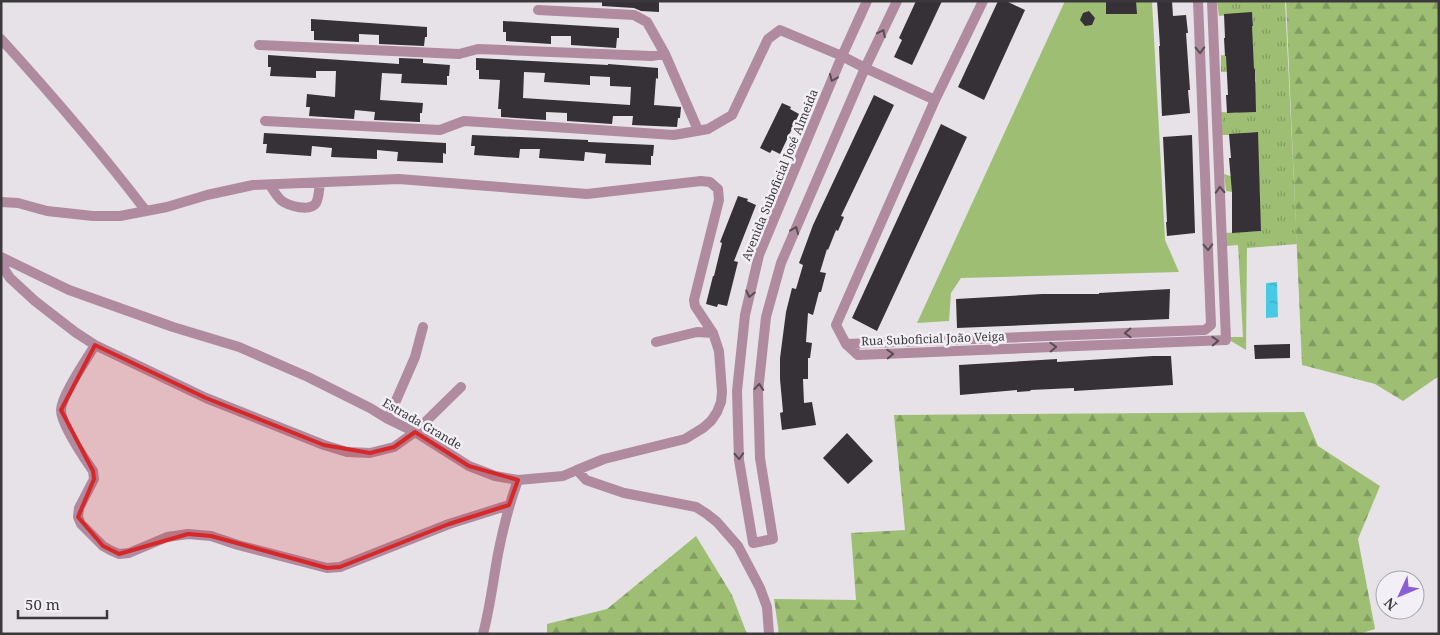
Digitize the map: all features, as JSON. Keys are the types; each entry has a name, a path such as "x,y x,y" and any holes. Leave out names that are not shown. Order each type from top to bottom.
{"street":[{"name":"Avenida Suboficial José Almeida","path":"865,68 781,263 766,317 758,392 760,458 773,539 753,543 738,460 737,391 745,315 759,255 867,1"},
{"path":"865,68 897,1"},
{"path":"846,344 836,325 935,100 983,1"},
{"name":"Rua Suboficial João Veiga","path":"846,344 1205,330 1211,325 1198,1"},
{"name":"Rua Suboficial João Veiga","path":"846,344 858,355 1226,340 1212,1"},
{"path":"538,10 634,15 648,22 665,54 698,130"},
{"path":"264,121 440,130 464,121 674,135 708,128 732,115 768,39 780,30 842,56 935,100"},
{"path":"1,39 118,174 146,211"},
{"path":"259,46 459,54 478,49 651,56 665,54"},
{"name":"Estrada Grande","path":"1,257 69,290 239,348 308,377 362,403 388,420 415,432 469,466 495,476 518,480 564,476 604,459 684,439 703,428 717,412 722,392 719,351 713,333 695,306 694,300 720,200 718,189 710,182 701,181 587,194 398,179 320,183"},
{"path":"1,202 18,203 47,211 93,216 120,216 253,185 320,183 316,203 306,208 281,200 270,185"},
{"path":"1,264 10,278 35,300 75,332 95,345 206,398 324,445 347,452 370,453 394,446 415,432 461,387"},
{"path":"388,420 415,358 423,327"},
{"path":"656,342 697,332 713,333"},
{"path":"95,345 63,399 61,410 65,425 93,471 94,479 79,508 78,517 81,524 103,546 119,554 129,553 167,538 188,534 211,536 296,561 334,568 449,524 508,505"},
{"path":"577,470 586,480 624,492 696,508 708,514 738,546 760,588 767,607 769,634"},
{"path":"483,634 489,612 508,505 518,480"}],"highlighted area":[{"path":"95,345 206,398 324,445 370,453 394,447 415,432 469,466 518,480 509,505 449,524 340,567 327,568 211,536 188,534 119,554 103,546 78,517 94,479 93,471 61,410"}],"green space":[{"path":"1065,1 1152,1 1165,240 1179,272 961,278 951,293 949,321 917,323"},
{"path":"1217,1 1285,1 1297,244 1247,248 1246,350 1231,341 1230,337 1243,337 1238,245 1226,246 1225,233 1242,232 1247,227 1247,232 1261,231 1260,219 1253,203 1260,202 1260,189 1226,191 1224,174 1239,176 1257,132 1243,133 1243,139 1222,135 1221,112 1237,113 1248,84 1256,82 1255,70 1221,72 1221,55 1234,56 1245,26 1253,25 1252,13 1219,16"},
{"path":"1286,1 1439,1 1439,376 1403,401 1375,384 1302,365"},
{"path":"1304,412 1318,446 1380,486 1358,539 1375,629 1359,634 779,634 774,599 856,600 851,533 905,530 894,415"},
{"path":"696,536 732,595 747,634 547,634 547,624 607,609"}],"water":[{"path":"1277,282 1278,317 1266,318 1266,283"}],"building":[{"path":"602,1 659,1 659,12 602,6"},
{"path":"916,1 942,1 912,65 894,57 902,40 899,38"},
{"path":"998,1 1006,1 1025,10 984,100 958,87"},
{"path":"1106,1 1136,1 1137,14 1106,14"},
{"path":"1157,1 1172,1 1173,16 1186,15 1190,113 1162,116"},
{"path":"1089,11 1095,18 1092,25 1085,26 1080,20 1083,13"},
{"path":"1252,12 1256,112 1227,113 1226,95 1228,95 1224,14"},
{"path":"311,19 427,27 427,37 425,37 424,46 379,44 379,35 359,34 359,42 314,40 314,31 311,31"},
{"path":"503,21 619,28 619,38 617,38 616,48 571,45 571,36 551,36 551,44 506,41 506,32 503,32"},
{"path":"268,55 399,64 399,58 423,59 423,63 450,65 447,85 401,83 402,74 382,73 380,100 423,103 420,122 374,120 375,112 355,110 354,119 309,116 310,107 306,107 307,94 335,97 336,71 316,71 316,78 270,76 271,67 268,67"},
{"path":"476,58 658,68 654,105 681,107 680,118 678,118 677,127 632,125 633,116 613,116 612,124 567,121 567,113 546,112 546,120 501,117 501,109 498,109 500,80 479,79 479,70 476,70","holes":["524,72 545,73 544,82 590,85 590,76 610,77 610,86 631,87 630,105 523,98"]},
{"path":"874,95 894,105 841,216 844,217 838,231 836,230 827,249 820,272 826,273 821,292 819,292 813,315 808,313 806,342 812,343 810,358 808,358 808,379 803,379 804,403 812,402 816,425 782,430 780,413 783,412 780,358 786,312 792,288 796,289 803,265 799,263 813,225"},
{"path":"782,103 791,107 790,109 799,114 780,154 772,150 770,153 760,148"},
{"path":"941,124 967,137 877,331 852,318"},
{"path":"1258,132 1261,231 1232,233 1229,134"},
{"path":"264,133 446,143 446,154 443,153 443,163 397,161 398,152 377,150 377,159 331,157 332,148 312,146 311,156 266,153 267,144 263,144"},
{"path":"472,135 654,145 651,165 605,163 606,154 585,152 584,161 539,158 540,149 520,149 519,158 474,155 475,146 471,146"},
{"path":"1192,135 1195,233 1167,236 1163,137"},
{"path":"738,196 748,199 747,201 756,205 734,261 738,262 727,306 718,304 717,307 706,304 722,243 720,242"},
{"path":"1170,289 1169,319 957,328 956,299 1042,294 1099,294"},
{"path":"1290,344 1290,358 1255,359 1254,345"},
{"path":"1171,356 1173,385 1074,391 1074,388 1017,392 1017,390 960,395 959,365 1057,359 1057,362"},
{"path":"847,433 873,461 848,484 823,458"}]}
